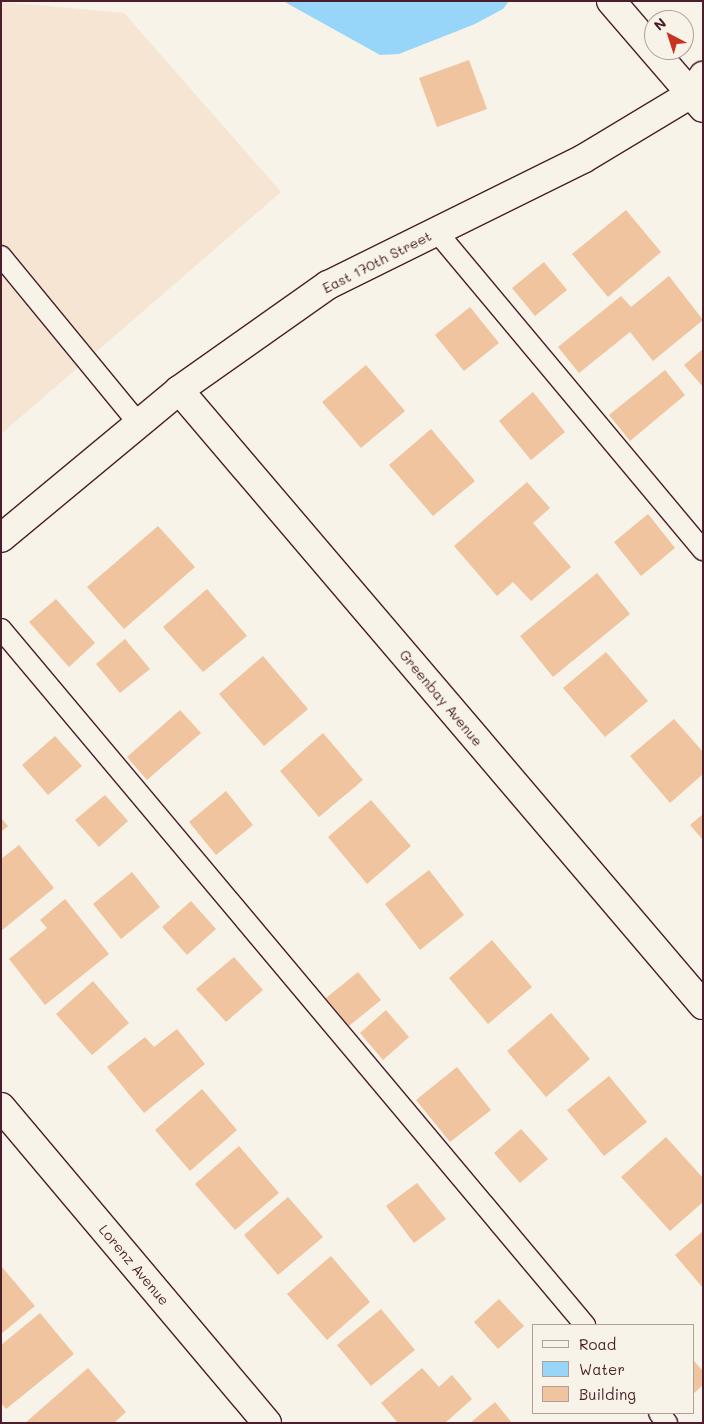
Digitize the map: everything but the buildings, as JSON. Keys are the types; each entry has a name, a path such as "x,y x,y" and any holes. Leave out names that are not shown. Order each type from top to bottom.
{"street":[{"path":"618,9 699,93"},
{"name":"East 170th Street","path":"1,538 179,390 328,285 583,159 699,93"},
{"name":"Greenbay Avenue","path":"179,390 703,1005"},
{"name":"Lorenz Avenue","path":"1,1107 267,1423"}],"lane":[{"path":"437,232 703,550"},
{"path":"1,256 138,424"},
{"path":"1,629 585,1324"}],"shaded area":[{"path":"1,2 124,13 281,192 1,434"}],"water":[{"path":"283,1 509,1 503,9 475,24 399,54 380,55"}]}
